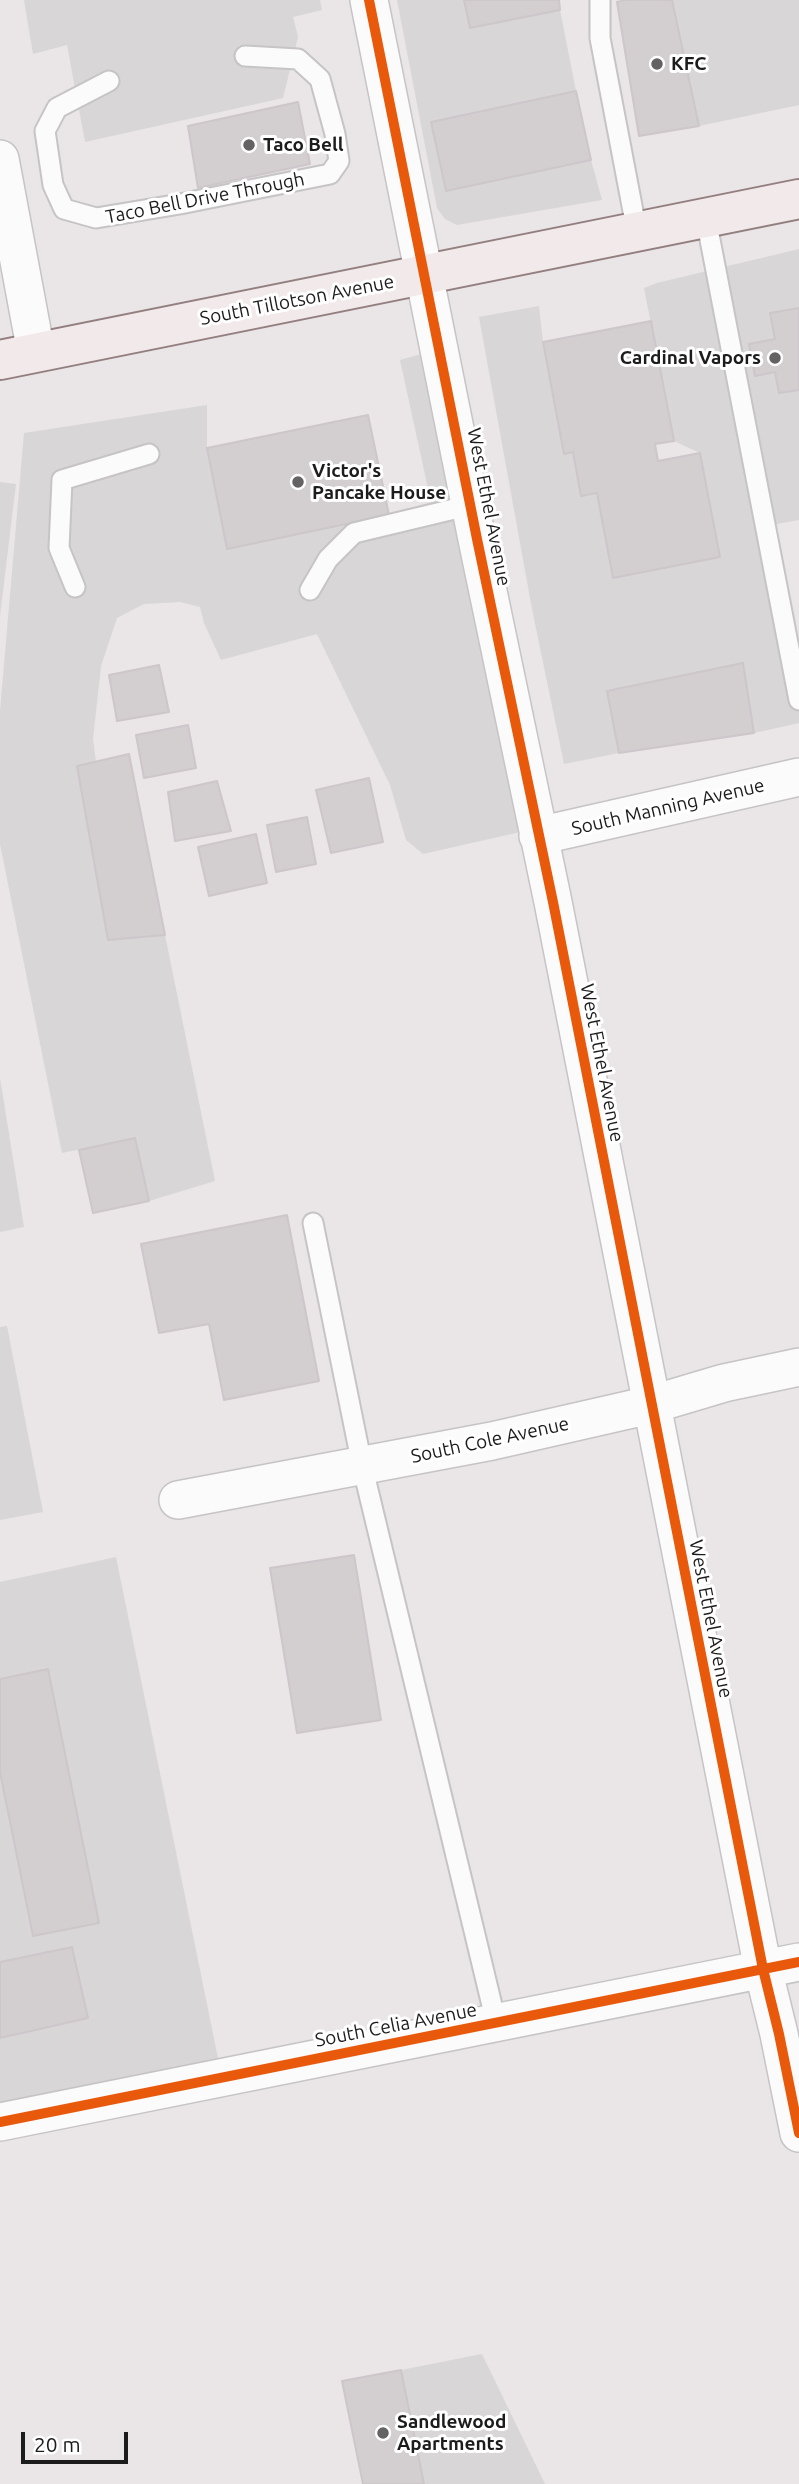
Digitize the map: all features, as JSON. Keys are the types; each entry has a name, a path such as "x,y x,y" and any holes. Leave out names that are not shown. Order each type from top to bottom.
{"main road":[{"name":"South Tillotson Avenue","path":"18,356 799,199"}],"street":[{"name":"West Ethel Avenue","path":"369,0 553,902 763,1969 799,2133"},
{"path":"0,159 18,356"},
{"name":"South Manning Avenue","path":"538,836 799,778"},
{"name":"South Cole Avenue","path":"178,1500 492,1441 799,1367"},
{"name":"South Celia Avenue","path":"0,2122 799,1962"}],"lane":[{"path":"600,0 600,38 637,232"},
{"name":"Taco Bell Drive Through","path":"109,82 57,108 46,131 53,185 64,209 96,218 330,174 339,161 335,134 320,79 298,59 245,56"},
{"path":"706,219 799,700"},
{"path":"75,587 59,548 62,480 149,454"},
{"path":"310,590 328,559 354,533 471,505"},
{"path":"313,1223 362,1465 496,2022"}],"shaded area":[{"path":"24,0 320,0 322,10 293,17 298,37 283,98 85,142 67,45 33,54"},
{"path":"397,0 464,0 470,28 560,10 576,91 431,122 445,190 591,160 602,200 457,225 445,219 437,208"},
{"path":"672,0 799,0 799,105 699,126"},
{"path":"799,249 799,308 770,313 775,339 750,344 755,376 775,372 779,393 799,390 799,520 766,526 799,701 799,723 754,733 742,663 607,691 619,753 564,764 532,609 479,317 539,306 564,453 573,452 581,496 597,493 613,577 700,453 674,441 644,288"},
{"path":"425,353 520,832 423,854 406,840 390,785 317,634 221,660 204,623 200,607 180,602 144,604 117,618 101,666 93,739 96,762 77,767 108,940 165,935 215,1181 149,1201 135,1138 62,1153 0,844 0,711 24,433 207,405 207,448 228,549 389,515 431,502 400,360"},
{"path":"0,482 16,484 0,616"},
{"path":"0,1078 24,1227 0,1232"},
{"path":"7,1326 43,1512 0,1520 0,1327"},
{"path":"116,1557 222,2078 0,2122 0,1582"},
{"path":"48,1669 103,1671 123,1722 166,1933 99,1923"},
{"path":"85,2038 94,2077 0,2096 0,2057"},
{"path":"482,2354 545,2484 424,2484 401,2370"}],"building":[{"path":"464,0 559,0 560,10 470,28"},
{"name":"KFC","path":"672,0 699,126 639,136 617,2"},
{"path":"576,91 591,160 446,191 431,122"},
{"name":"Taco Bell","path":"298,102 310,164 198,188 188,126"},
{"name":"Cardinal Vapors","path":"799,308 799,390 779,393 775,372 755,376 749,344 775,339 770,313"},
{"path":"651,321 674,441 655,444 658,461 700,453 720,557 613,578 597,493 581,496 573,452 564,454 543,342"},
{"name":"Victor's Pancake House","path":"368,415 389,515 227,549 207,448"},
{"path":"743,663 754,733 619,753 607,691"},
{"path":"159,665 169,712 117,721 109,675"},
{"path":"188,725 196,768 144,778 136,735"},
{"path":"129,754 165,935 108,940 77,766"},
{"path":"369,778 383,842 331,853 316,790"},
{"path":"217,781 231,831 175,841 168,792"},
{"path":"307,817 316,864 276,872 267,825"},
{"path":"256,834 267,883 209,896 198,847"},
{"path":"135,1138 149,1201 93,1213 79,1150"},
{"path":"287,1215 319,1381 224,1400 209,1324 159,1333 141,1244"},
{"path":"354,1555 381,1720 297,1733 270,1568"},
{"path":"48,1669 99,1923 33,1936 0,1772 0,1679"},
{"path":"72,1947 88,2018 0,2038 0,1962"},
{"name":"Sandlewood Apartments","path":"401,2370 424,2484 363,2484 342,2381"}],"cycle path":[{"path":"369,0 553,902 763,1969 799,2133"},
{"path":"0,2122 799,1962"}],"place":[{"name":"KFC","path":"657,64"},
{"name":"Taco Bell","path":"249,145"},
{"name":"Cardinal Vapors","path":"775,358"},
{"name":"Victor's Pancake House","path":"298,482"},
{"name":"Sandlewood Apartments","path":"383,2433"}]}
